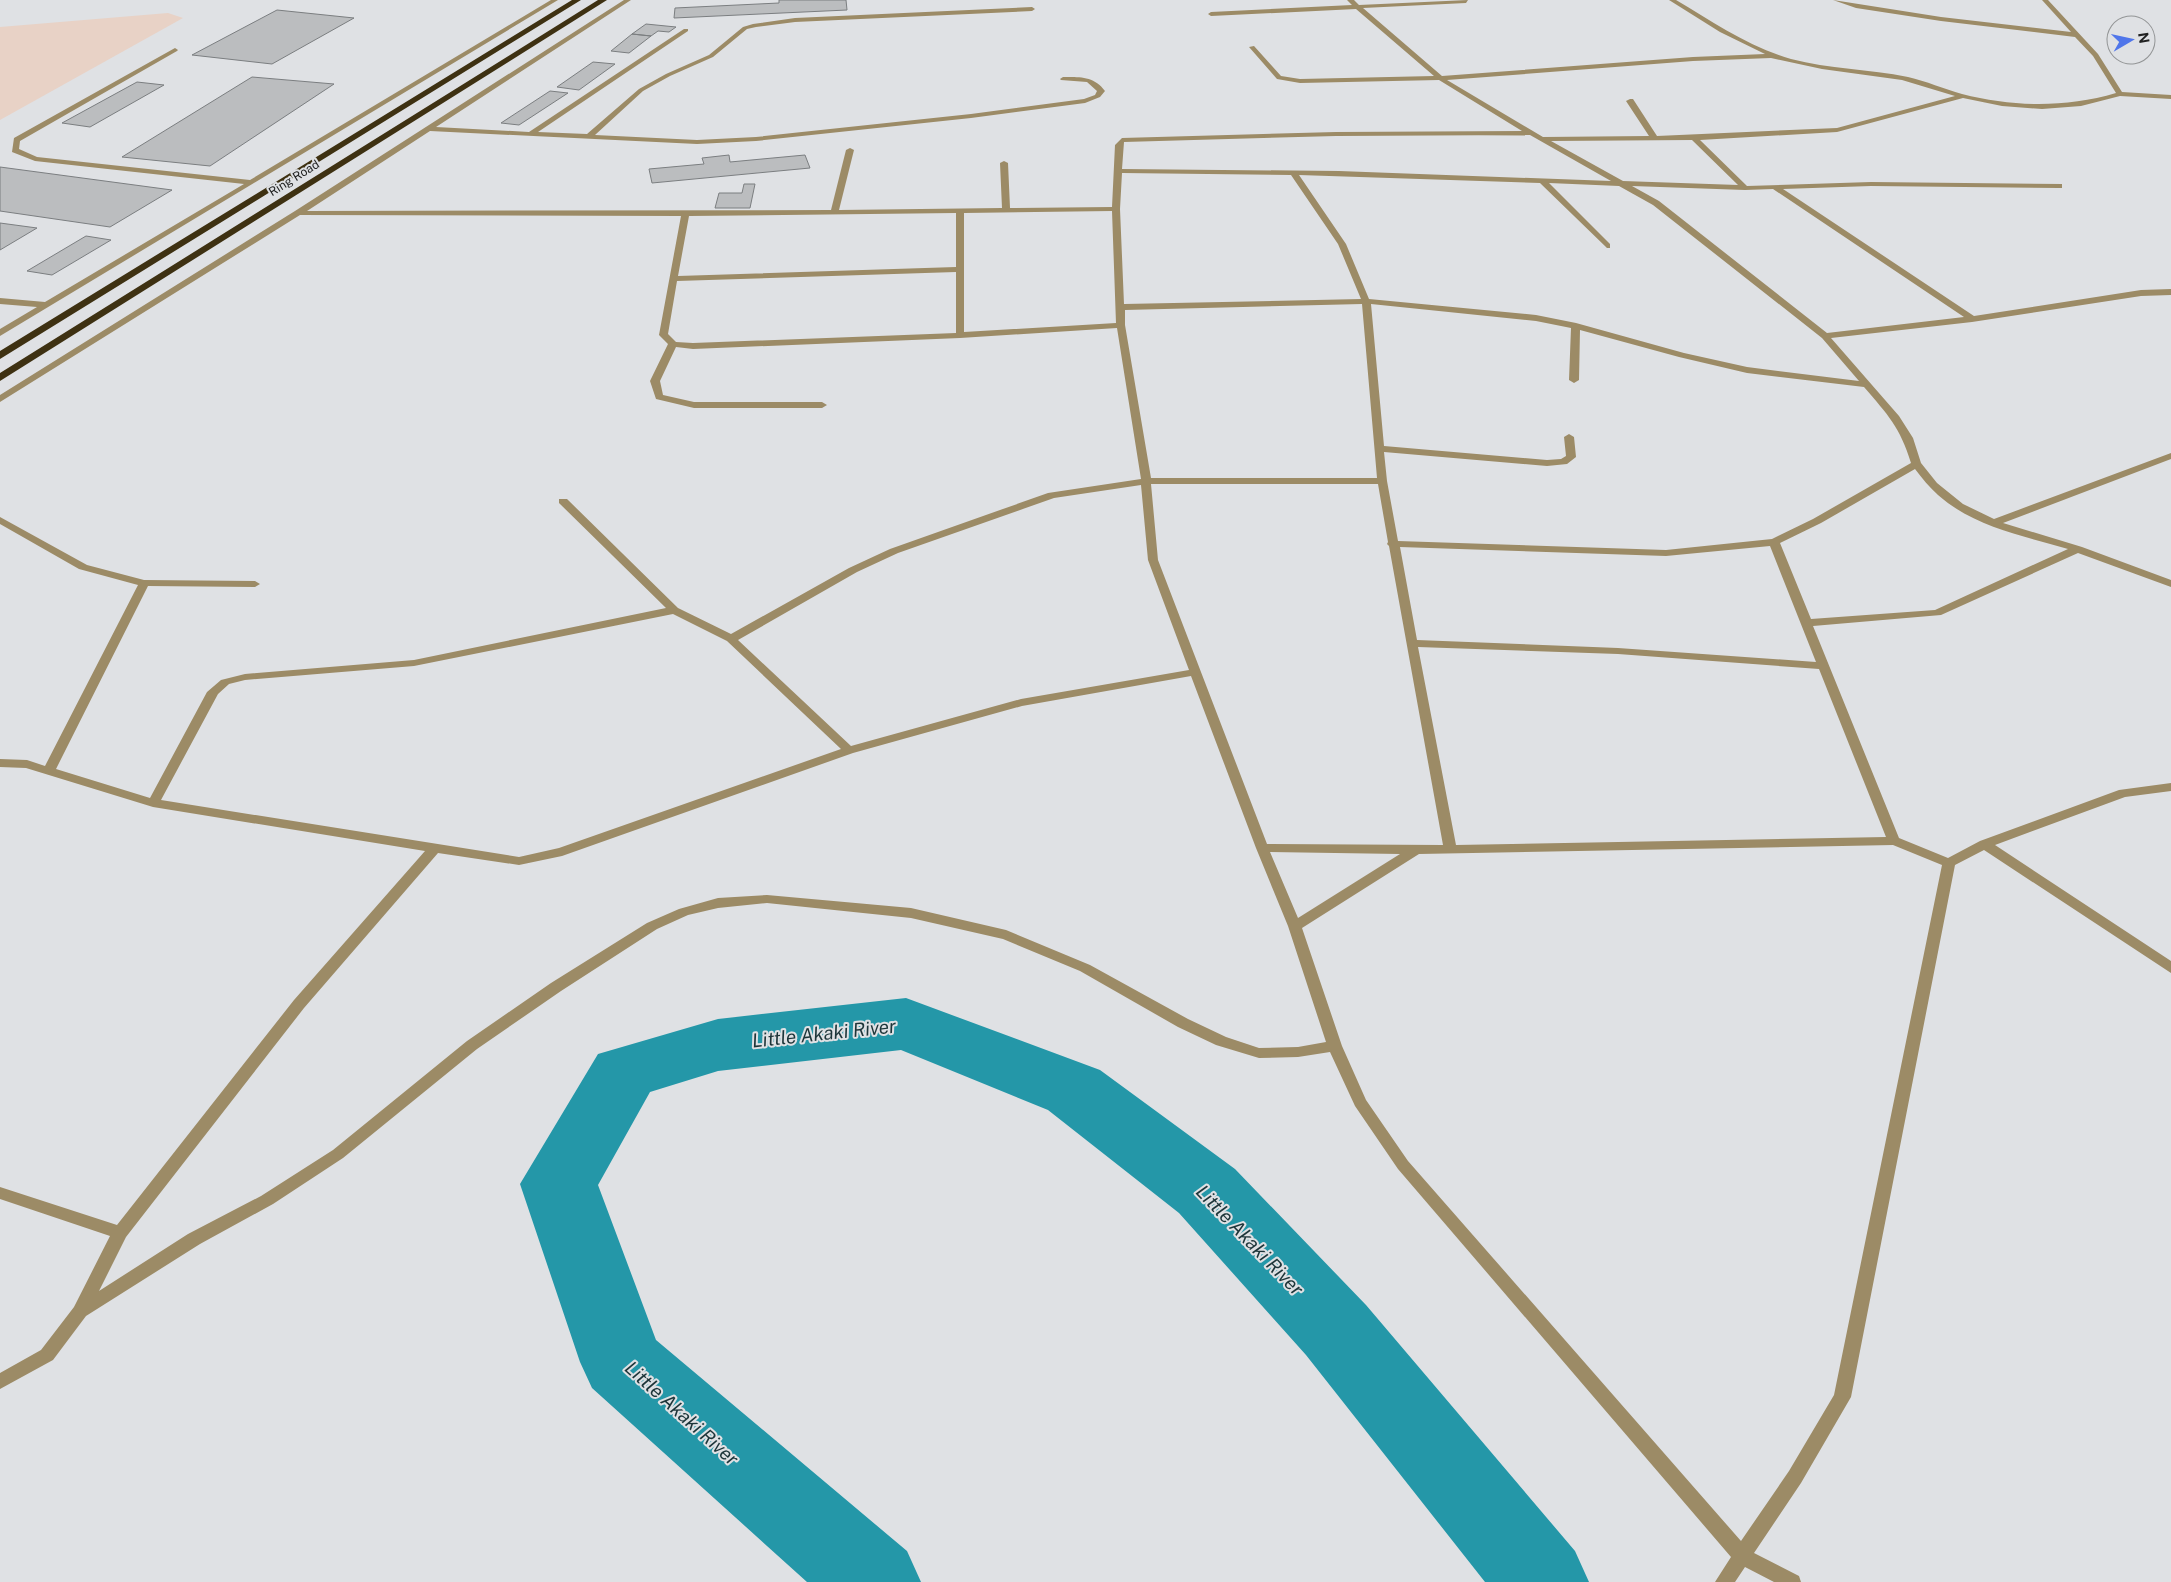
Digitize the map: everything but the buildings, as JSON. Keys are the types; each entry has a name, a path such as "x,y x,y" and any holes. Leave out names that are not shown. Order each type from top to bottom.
{"highway":[{"name":"Ring Road","path":"0,356 577,0"},
{"name":"Ring Road","path":"0,378 603,0"}],"street":[{"path":"0,334 555,0"},
{"path":"0,399 207,268 298,213 628,0"},
{"path":"1672,0 1774,56 1823,68 1902,78 1962,96 2001,104 2048,107 2097,102 2120,94 2171,97"},
{"path":"1836,0 1856,6 1941,19 2077,35"},
{"path":"2045,0 2096,55 2120,94"},
{"path":"1211,14 1354,3 1466,1"},
{"path":"1354,3 1440,78 1530,133 1656,203 1825,336 1869,385 1908,438 1916,464 1944,495 1963,508 1993,523 2078,549 2155,576 2171,584"},
{"path":"587,138 641,90 668,75 711,56 745,28 755,25 795,20 1032,9"},
{"path":"530,134 686,30"},
{"path":"1252,47 1279,78 1284,80 1440,78 1694,59 1774,56"},
{"path":"175,50 17,140 14,150 35,159 251,182"},
{"path":"428,129 679,142 756,139 970,116 1085,101 1098,96 1101,91 1093,82 1082,79 1062,79"},
{"path":"1541,139 1694,138 1837,130 1962,96"},
{"path":"1630,101 1656,138"},
{"path":"1530,133 1336,134 1125,139 1119,145 1116,209 1122,325 1146,481 1154,560 1262,848 1295,926 1335,1046 1360,1102 1403,1164 1741,1555 1792,1582"},
{"path":"1694,138 1745,188"},
{"path":"834,212 850,150"},
{"path":"1004,163 1006,210"},
{"path":"1118,171 1293,172 1541,178 1745,188 1871,184 2059,186"},
{"path":"1293,172 1342,244 1366,301 1382,481 1392,544 1450,849"},
{"path":"1541,178 1607,246"},
{"path":"1776,187 1972,319"},
{"path":"298,213 686,214 1116,209"},
{"path":"960,210 960,335"},
{"path":"686,214 663,335 673,344 692,346 960,335 1122,325"},
{"path":"674,279 960,269"},
{"path":"1825,336 1972,319 2141,293 2171,292"},
{"path":"0,301 46,305"},
{"path":"1121,307 1366,301 1536,318 1576,326 1682,355 1747,370 1869,385"},
{"path":"1574,380 1576,326"},
{"path":"673,344 655,381 659,397 694,405 822,404"},
{"path":"1380,449 1563,462 1571,457 1568,437"},
{"path":"1993,523 2171,456"},
{"path":"1392,544 1666,553 1774,542 1817,521 1916,464"},
{"path":"731,639 853,570 894,551 1052,495 1146,481 1382,481"},
{"path":"563,501 674,610 731,639 849,750"},
{"path":"0,520 83,567 144,583 255,584"},
{"path":"1774,542 1894,841"},
{"path":"1807,624 1937,613 2078,549"},
{"path":"2155,576 2171,574"},
{"path":"49,770 144,583"},
{"path":"153,803 213,692 225,682 245,677 414,664 674,610"},
{"path":"1412,643 1618,651 1824,666"},
{"path":"0,763 27,764 153,803 519,861 562,852 849,750 1021,703 1195,672"},
{"path":"1262,848 1416,850 1894,841 1949,863 1985,844 2123,793 2171,787"},
{"path":"1985,844 2171,968"},
{"path":"0,1382 47,1355 80,1312 120,1233 298,1004 435,848"},
{"path":"1295,926 1416,850"},
{"path":"1724,1582 1795,1478 1842,1397 1949,863"},
{"path":"80,1312 194,1239 266,1200 338,1154 472,1045 556,987 652,926 684,912 718,903 767,899 911,913 1006,935 1085,968 1183,1024 1221,1041 1259,1053 1298,1052 1335,1046"},
{"path":"0,1193 120,1233"}],"shaded area":[{"path":"168,13 183,18 0,120 0,27"}],"waterway":[{"name":"Little Akaki River","path":"874,1582 622,1362 559,1184 624,1073 718,1045 906,1024 1074,1090 1207,1191 1336,1330 1542,1582"}]}
